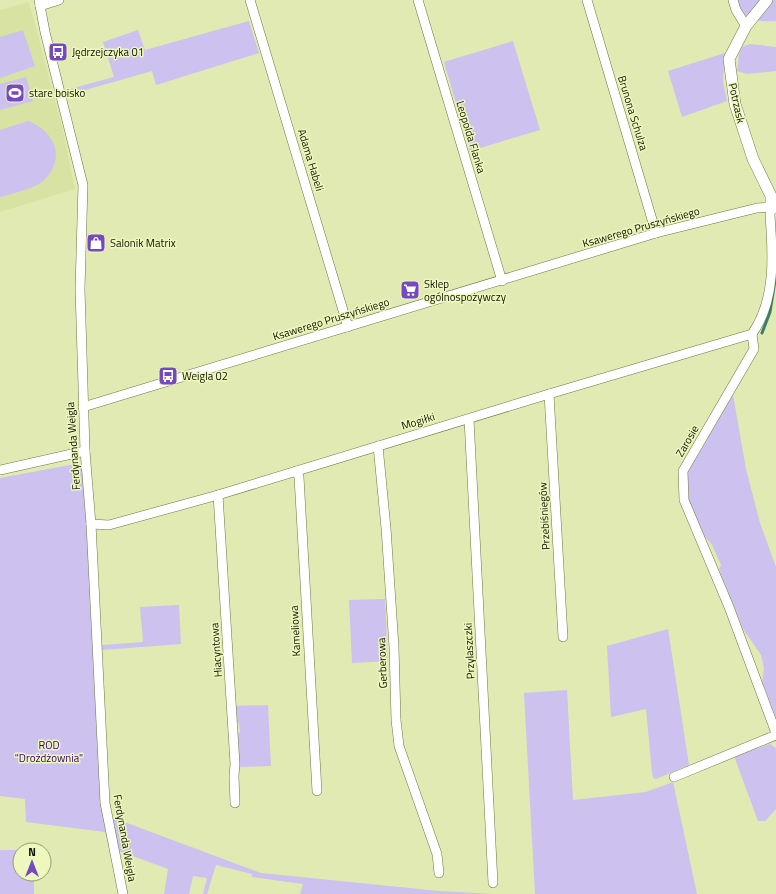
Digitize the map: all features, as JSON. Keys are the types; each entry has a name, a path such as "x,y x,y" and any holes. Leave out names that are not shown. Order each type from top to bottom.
{"street":[{"path":"40,3 59,0"},
{"name":"Adama Habeli","path":"250,0 348,327"},
{"name":"Leopolda Flanka","path":"418,0 502,281"},
{"name":"Brunona Schulza","path":"587,0 656,233"},
{"path":"733,0 736,10 746,26"},
{"name":"Potrzask","path":"767,0 746,26 729,59 733,95 753,159 771,196 774,208"},
{"name":"Ferdynanda Weigla","path":"40,3 43,26 83,185 80,289 85,451 91,524 105,803 123,894"},
{"name":"Ksawerego Pruszyńskiego","path":"83,406 502,281 656,233 757,208 774,208"},
{"name":"Zarosie","path":"674,776 776,734 729,607 684,500 682,471 754,349 752,334 760,322 767,302 772,267 774,208"},
{"name":"Mogiłki","path":"91,524 109,525 218,495 752,334"},
{"name":"Przebiśniegów","path":"549,394 563,637"},
{"name":"Przylaszczki","path":"469,419 493,883"},
{"name":"Gerberowa","path":"378,446 386,528 399,746 437,854 439,874"},
{"path":"0,470 85,451"},
{"name":"Kameliowa","path":"296,471 299,477 317,791"},
{"name":"Hiacyntowa","path":"218,495 235,764 235,803"}],"shaded area":[{"path":"29,2 62,126 75,189 0,212 0,10"}],"green space":[{"path":"737,0 776,0 776,21 751,19 743,12"},
{"path":"249,21 259,53 156,85 152,71 71,94 70,89 114,77 103,42 138,30 145,50"},
{"path":"23,30 35,66 0,78 0,37"},
{"path":"513,41 540,130 470,151 444,62"},
{"path":"750,44 776,47 776,71 747,74 737,71 739,54 742,47"},
{"path":"725,53 723,81 727,101 682,117 668,71"},
{"name":"stare boisko","path":"26,77 33,101 0,110 0,84"},
{"path":"28,121 45,132 51,139 55,147 55,164 50,173 40,184 0,197 0,130"},
{"path":"733,395 746,469 760,523 776,567 776,721 762,685 764,668 761,655 743,629 719,569 721,565 711,543 704,536 691,508 687,494 686,482 688,472"},
{"name":"ROD \"Drożdżownia\"","path":"75,464 79,465 83,471 96,679 115,867 105,832 26,822 25,799 0,796 0,478"},
{"path":"385,599 388,661 352,663 349,600"},
{"path":"179,605 181,644 102,650 102,645 143,642 140,607"},
{"path":"668,629 689,765 656,779 653,778 652,772 646,709 611,717 607,646"},
{"path":"567,690 573,800 646,792 673,782 697,894 535,894 524,693"},
{"path":"268,705 271,766 238,767 236,734 240,732 239,723 235,721 234,706"},
{"path":"770,744 776,748 776,809 765,821 758,821 734,756"},
{"path":"111,817 261,873 439,891 494,894 300,894 303,884 252,877 252,874 216,865 207,894 203,894 207,878 193,876 189,894 164,894 168,869 119,851"},
{"path":"0,850 12,850 12,882 34,882 34,894 0,894"}],"waterway":[{"path":"762,333 770,312 776,274"}],"place":[{"name":"Jędrzejczyka 01","path":"58,52"},
{"name":"stare boisko","path":"15,93"},
{"name":"Salonik Matrix","path":"96,243"},
{"name":"Sklep ogólnospożywczy","path":"410,290"},
{"name":"Weigla 02","path":"168,376"}]}
